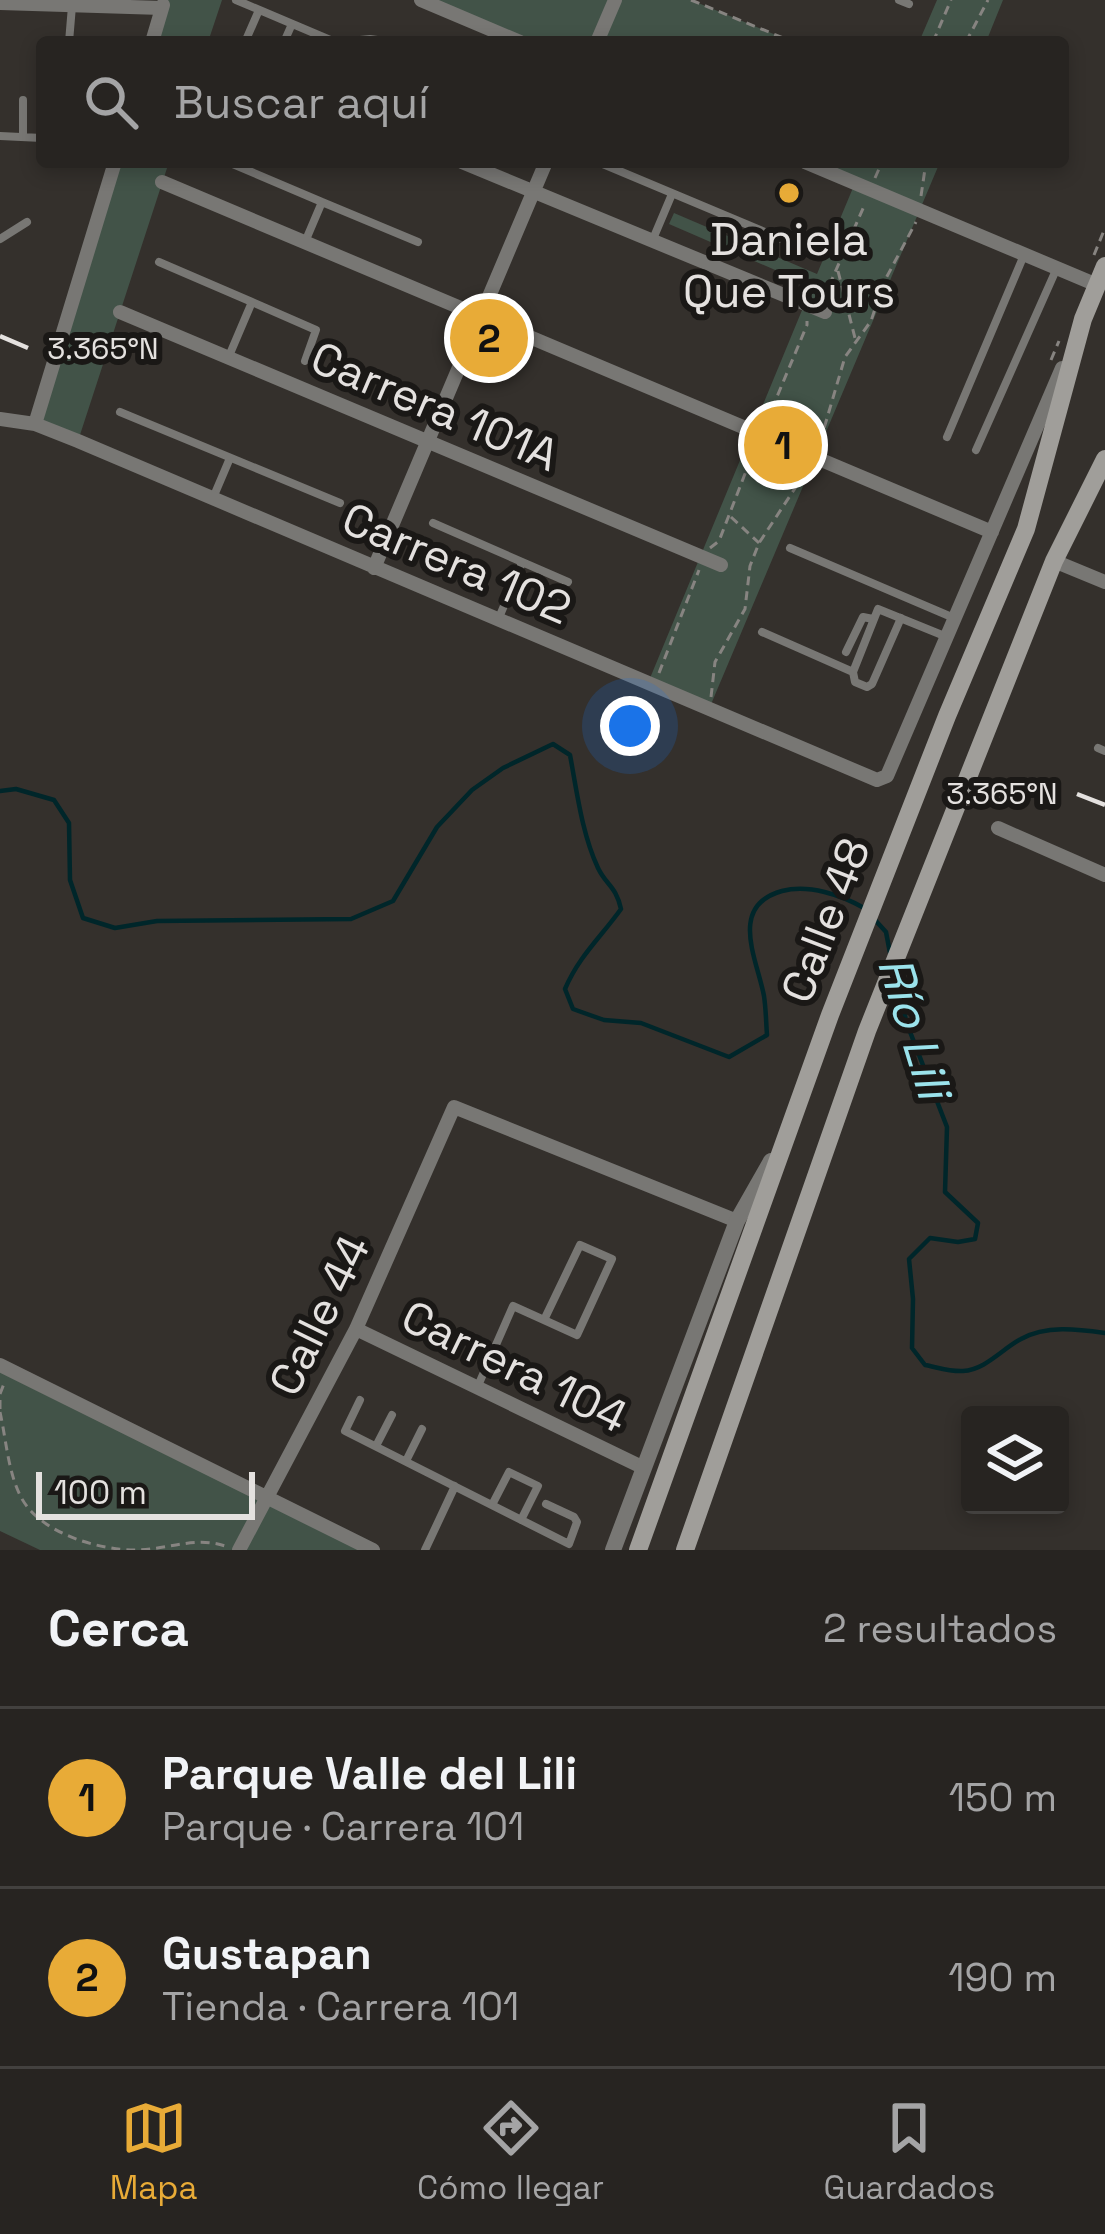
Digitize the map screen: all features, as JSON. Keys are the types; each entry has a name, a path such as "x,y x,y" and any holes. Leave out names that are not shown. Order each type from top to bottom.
{"main road":[{"name":"Calle 48","path":"638,1550 830,1015 1026,529 1091,283 1105,266"},
{"name":"Calle 48","path":"685,1550 867,1031 1054,560 1105,459"}],"street":[{"path":"421,0 506,36"},
{"path":"600,36 615,0"},
{"path":"0,3 164,4 154,36"},
{"path":"35,424 114,168"},
{"path":"476,168 825,312"},
{"path":"374,568 543,168"},
{"path":"820,168 1091,283"},
{"path":"162,182 992,532"},
{"name":"Carrera 101A","path":"120,312 722,565"},
{"name":"Calle 48","path":"883,779 1083,319"},
{"name":"Carrera 102","path":"0,418 35,424 883,779"},
{"path":"1054,560 1105,582"},
{"path":"998,828 1105,875"},
{"name":"Calle 44","path":"237,1550 356,1329 454,1107 737,1221"},
{"path":"613,1550 737,1221 788,1130"},
{"name":"Carrera 104","path":"356,1329 644,1468"},
{"path":"5,1368 373,1550"}],"lane":[{"path":"236,0 310,36"},
{"path":"69,36 72,4"},
{"path":"248,36 259,10"},
{"path":"287,36 292,24"},
{"path":"23,100 23,137"},
{"path":"0,136 36,138"},
{"path":"242,168 418,242"},
{"path":"612,168 802,248"},
{"path":"652,241 672,194"},
{"path":"304,243 322,202"},
{"path":"0,239 27,221"},
{"path":"947,437 1024,255"},
{"path":"159,262 316,330 305,362"},
{"path":"976,450 1057,268"},
{"path":"229,357 252,302"},
{"path":"120,412 340,503"},
{"path":"213,498 230,458"},
{"path":"433,523 568,582"},
{"path":"790,548 955,619"},
{"path":"498,620 522,563"},
{"path":"901,618 872,684 867,688 857,684 853,672 878,609 901,618 947,637"},
{"path":"846,652 862,617 873,619"},
{"path":"762,632 853,672"},
{"path":"477,1388 513,1306 577,1335 613,1259 580,1245 544,1320"},
{"path":"361,1400 345,1431 569,1544 578,1522 545,1504"},
{"path":"376,1446 392,1415"},
{"path":"406,1462 422,1429"},
{"path":"492,1505 509,1472 538,1486 521,1520"},
{"path":"425,1550 455,1486"}],"path":[{"path":"691,0 779,36"},
{"path":"936,36 951,0"},
{"path":"969,36 988,0"},
{"path":"921,212 925,168"},
{"path":"826,293 870,190"},
{"path":"1091,283 1105,228"},
{"path":"838,269 856,342"},
{"path":"805,305 826,293 884,282"},
{"path":"1049,362 1058,342"},
{"path":"730,516 759,543"},
{"path":"653,686 699,576 700,556"},
{"path":"5,1368 0,1411 18,1492 30,1512 53,1528 93,1544 135,1550 212,1541 237,1550"}],"green space":[{"path":"165,0 222,0 210,36 154,36"},
{"path":"421,0 691,0 778,36 506,36"},
{"path":"937,0 1003,0 988,36 922,36"},
{"path":"113,168 167,168 78,441 35,424"},
{"path":"819,168 937,168 709,709 648,683 812,286 669,224 674,213 817,274 855,183"},
{"path":"0,1365 373,1550 40,1550 0,1531"}],"waterway":[{"name":"Río Lili","path":"0,791 16,789 54,800 69,823 70,880 83,918 115,928 157,921 351,919 393,901 437,827 472,790 503,768 553,744 570,755 588,841 621,909 565,989 573,1009 604,1020 641,1023 729,1057 767,1035 750,935 755,909 765,898 803,889 835,895 864,908"},
{"name":"Río Lili","path":"876,921 886,932 890,953"},
{"name":"Río Lili","path":"895,976 907,1024 947,1127 945,1192 978,1223 975,1239 930,1238 909,1259 912,1348 925,1365 963,1371 1041,1332 1105,1333"}],"place":[{"name":"Daniela Que Tours","path":"789,193"},
{"name":"Gustapan","path":"489,338"},
{"name":"Parque Valle del Lili","path":"783,445"}]}
